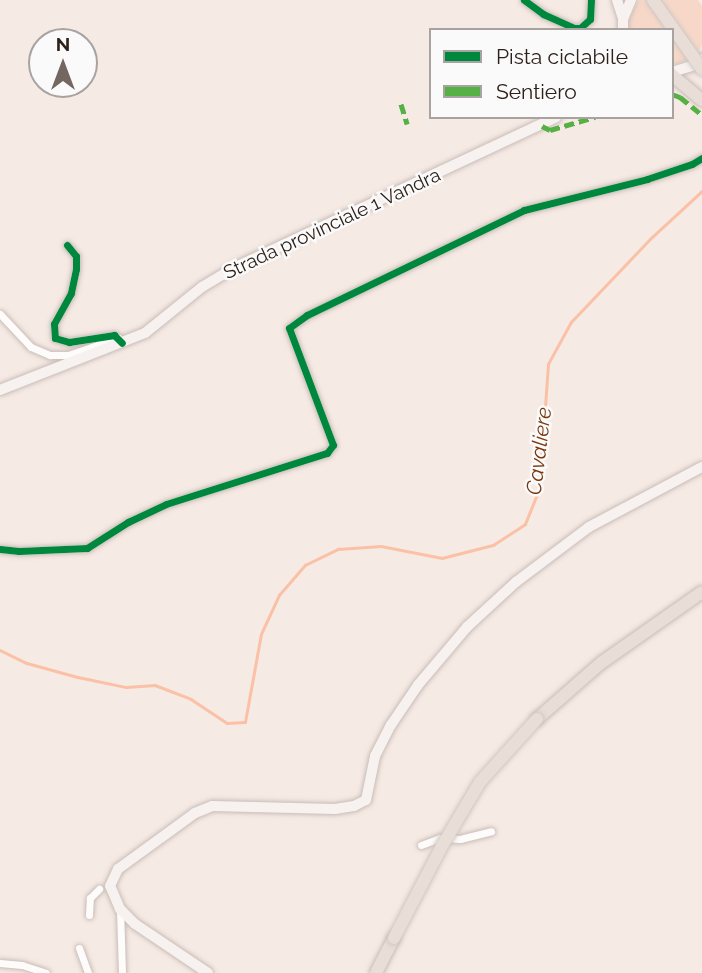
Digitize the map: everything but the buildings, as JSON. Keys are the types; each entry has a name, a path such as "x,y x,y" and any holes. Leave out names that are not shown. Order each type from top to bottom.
{"highway":[{"path":"653,0 673,28"},
{"path":"674,30 702,69"},
{"path":"675,75 702,100"},
{"path":"376,973 442,846 480,782 537,719 601,663 702,592"}],"main road":[{"path":"617,0 623,25"},
{"path":"623,25 631,0"},
{"path":"675,75 702,58"},
{"name":"Strada provinciale 1 Vandra","path":"0,390 120,340 145,333 202,286 234,268 552,119"},
{"path":"208,973 135,924 120,909 110,886 118,869 203,808 222,804 335,809 354,806 366,800 375,756 391,725 418,685 467,627 516,582 589,527 702,467"}],"street":[{"path":"524,0 543,14 574,28 590,19 591,0"},
{"path":"0,549 19,551 87,548 128,522 166,504 327,453 333,445 289,328 307,315 524,210 647,179 702,158"},
{"path":"67,246 76,256 76,269 71,293 54,324 55,338 69,342 106,335 120,340"},
{"path":"0,314 31,346 50,355 68,355 120,340"},
{"path":"421,845 440,838 460,839 491,831"},
{"path":"89,915 90,898 99,889"},
{"path":"120,909 122,973"},
{"path":"79,948 88,973"},
{"path":"0,963 22,965 46,973"}],"shaded area":[{"path":"639,0 698,0 702,6 702,45 698,52 687,60 674,64 674,28 629,28 629,19"}],"waterway":[{"name":"Cavaliere","path":"0,650 27,663 78,677 126,687 155,685 191,699 227,723 245,722 261,634 279,595 305,565 338,549 381,546 442,558 493,545 525,524 539,490 548,364 571,322 650,239 702,191"}],"marked path":[{"path":"674,95 702,115"},
{"path":"401,104 407,124"},
{"path":"542,126 550,130 588,119"}],"cycle path":[{"path":"524,0 543,14 574,28 580,28 590,19 591,0"},
{"path":"0,549 19,551 87,548 128,522 166,504 327,453 333,445 289,328 307,315 524,210 647,179 702,158"},
{"path":"67,245 76,256 76,269 71,293 54,324 55,338 69,342 114,335 122,343"}]}
